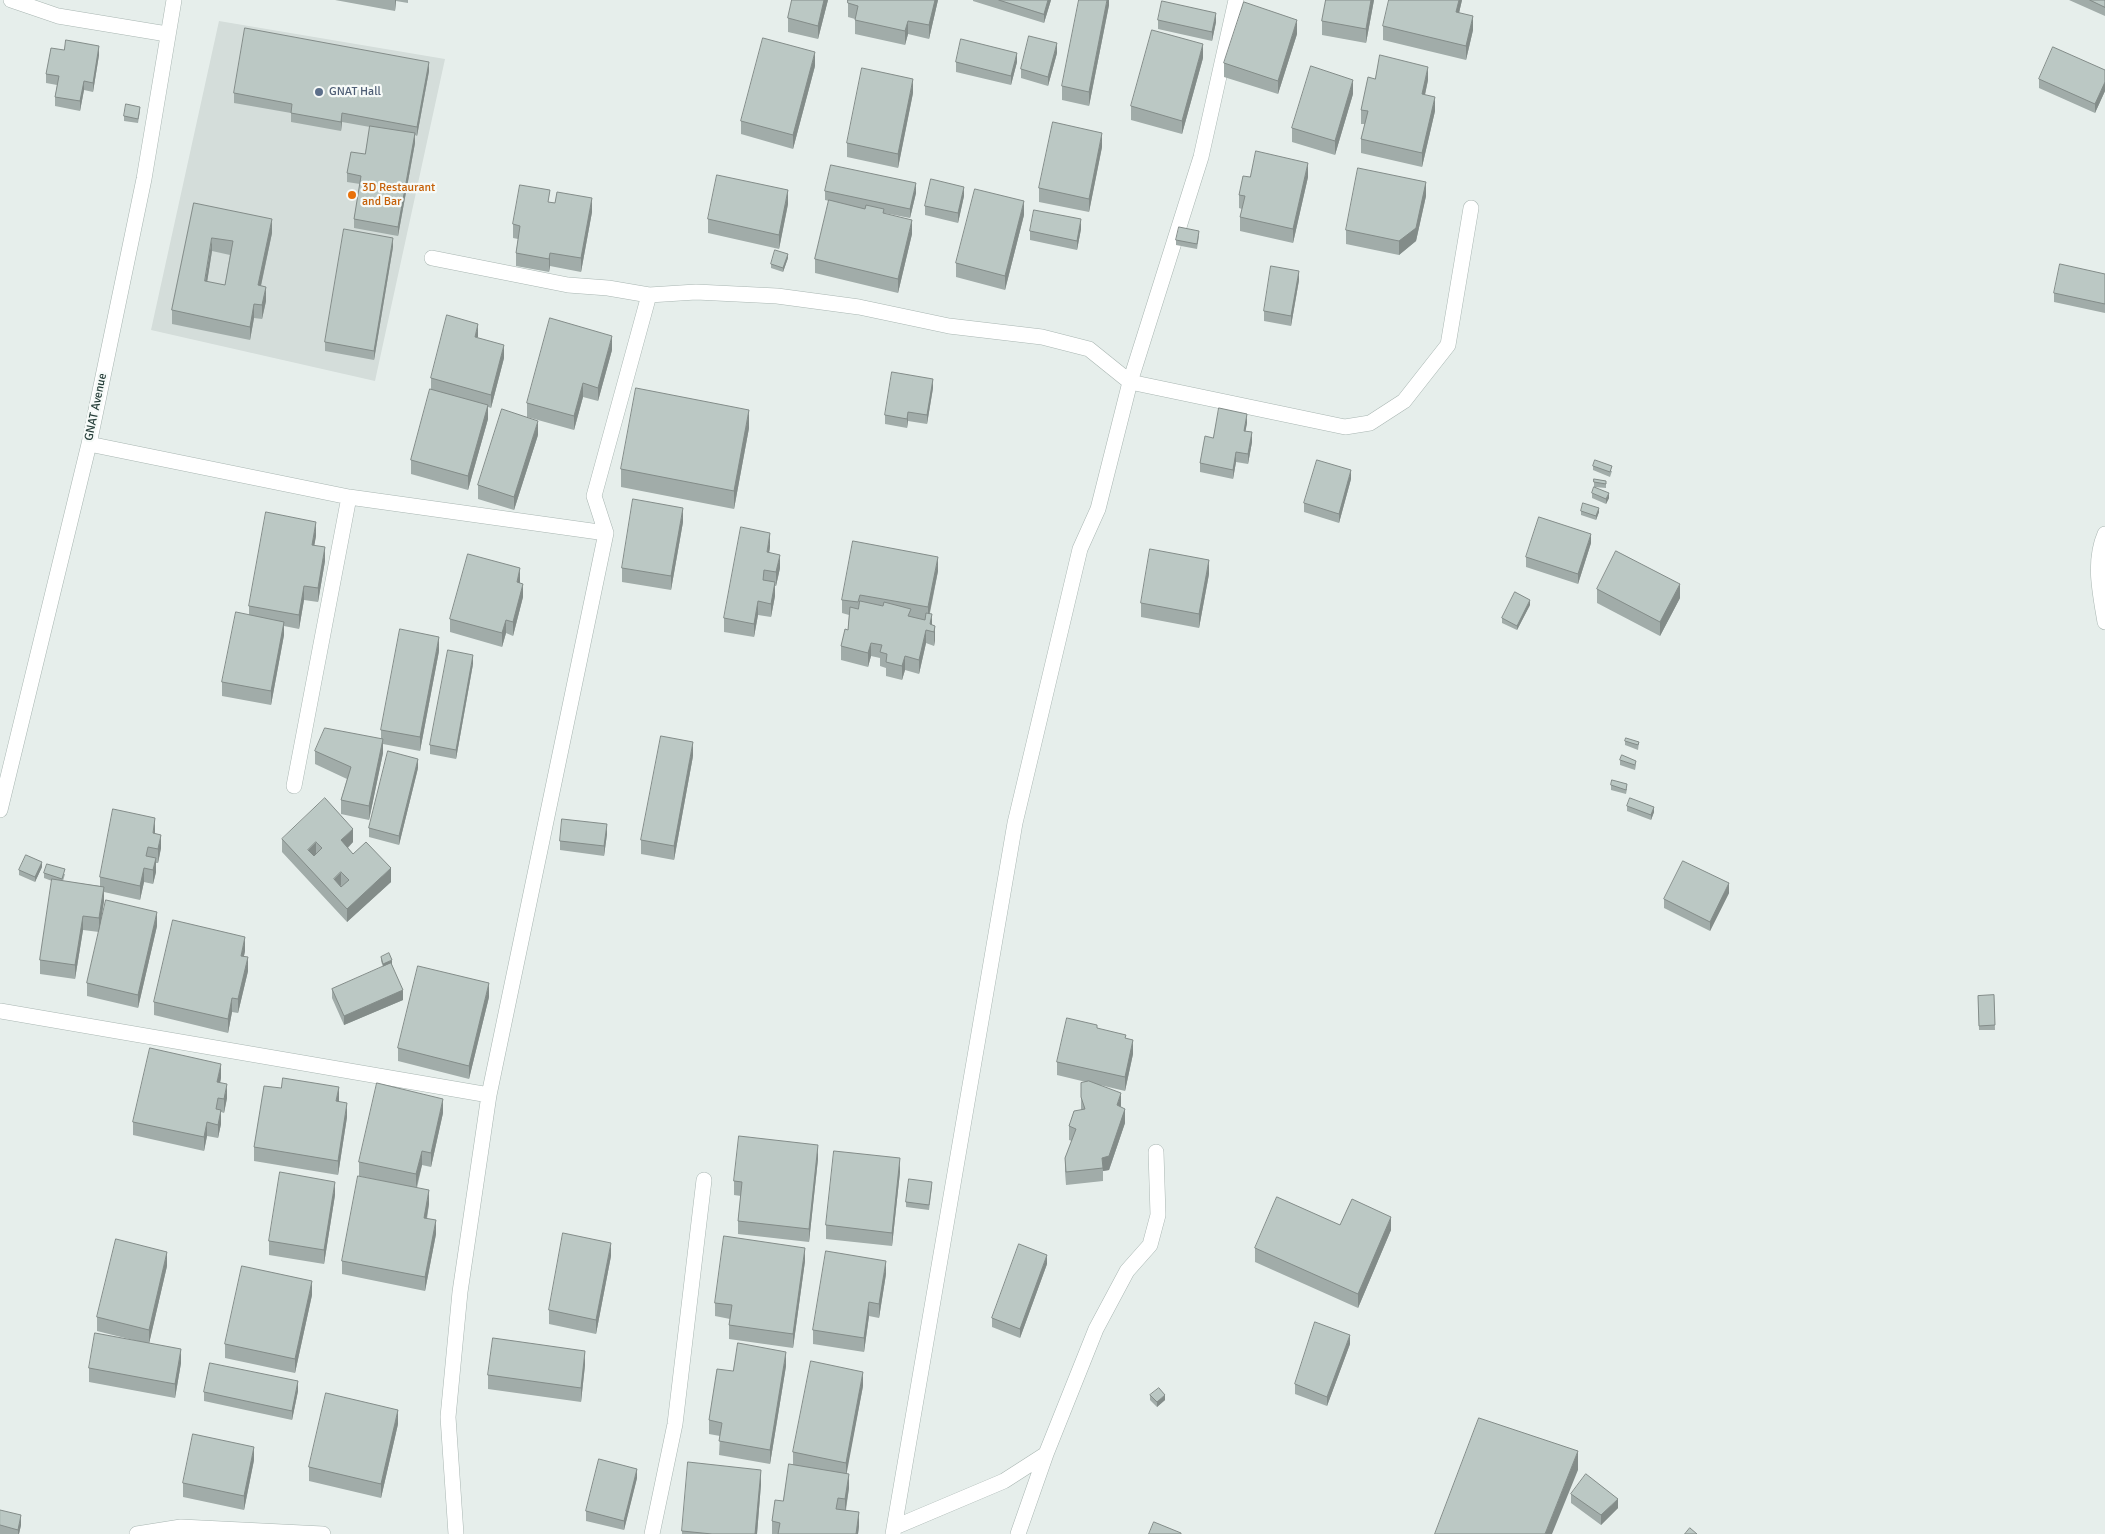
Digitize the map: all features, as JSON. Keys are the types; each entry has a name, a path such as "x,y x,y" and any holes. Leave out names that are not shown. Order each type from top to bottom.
{"street":[{"path":"12,0 58,16 167,34"},
{"name":"GNAT Avenue","path":"0,810 88,444 144,179 174,0"},
{"path":"894,1530 1015,823 1080,549 1098,509 1130,382 1201,157 1236,0"},
{"path":"432,258 568,285 608,288 649,295 696,292 777,296 859,307 949,326 1042,337 1089,349 1130,382 1345,427 1370,423 1404,400 1448,345 1471,208"},
{"path":"456,1534 448,1416 460,1292 489,1094 606,533 594,496 649,295"},
{"path":"88,444 349,497 606,533"},
{"path":"294,786 349,497"},
{"path":"2105,534 2100,546 2098,579 2105,622"},
{"path":"0,1011 489,1094"},
{"path":"1018,1534 1046,1454 1096,1329 1126,1271 1150,1245 1158,1215 1156,1152"},
{"path":"652,1534 675,1424 704,1180"},
{"path":"894,1530 1004,1481 1046,1454"},
{"path":"137,1534 181,1527 323,1534"}],"shaded area":[{"path":"219,21 445,59 375,381 151,330"}],"building":[{"path":"792,0 824,0 818,26 788,18"},
{"path":"848,0 935,0 929,25 908,21 905,31 855,20 858,6 848,3"},
{"path":"999,0 1048,0 1044,14"},
{"path":"1079,0 1107,0 1089,92 1062,86"},
{"path":"1326,0 1371,0 1366,29 1322,21"},
{"path":"1389,0 1459,0 1456,12 1473,16 1466,46 1383,26"},
{"path":"2090,0 2105,0 2105,7"},
{"path":"1162,1 1216,13 1212,32 1158,20"},
{"path":"1244,2 1297,20 1278,81 1224,63"},
{"path":"245,28 429,62 417,127 342,113 341,122 291,113 292,104 234,93"},
{"path":"1152,30 1203,44 1182,121 1131,106"},
{"path":"1029,36 1057,43 1048,77 1021,69"},
{"path":"763,38 815,52 793,135 741,121"},
{"path":"961,39 1017,53 1011,76 956,62"},
{"path":"66,40 99,46 93,83 84,81 80,101 55,97 59,76 46,74 51,48 64,50"},
{"path":"2053,47 2105,70 2105,82 2095,104 2039,79"},
{"path":"1380,55 1428,67 1422,94 1435,97 1422,153 1361,139 1368,111 1361,110 1368,77 1375,79"},
{"path":"1311,66 1353,80 1335,141 1292,128"},
{"path":"862,68 913,79 898,154 847,143"},
{"path":"126,104 140,107 138,119 124,116"},
{"path":"1053,122 1102,133 1089,199 1039,188"},
{"path":"370,126 415,133 398,227 354,219 361,176 347,173 351,152 365,154"},
{"path":"1256,151 1308,163 1293,229 1240,217 1245,196 1239,195 1243,176 1250,177"},
{"path":"831,165 916,183 910,209 825,191"},
{"path":"1358,168 1426,182 1416,228 1399,241 1346,230"},
{"path":"717,175 788,190 779,235 708,219"},
{"path":"931,179 964,187 958,213 925,206"},
{"path":"520,185 550,190 548,202 555,203 557,192 592,198 581,258 550,253 549,259 516,253 520,226 513,224"},
{"path":"975,189 1024,201 1005,276 956,263"},
{"path":"829,200 865,209 866,205 884,209 883,213 912,220 898,279 815,259"},
{"path":"194,203 272,219 258,285 266,287 262,305 254,304 250,327 172,310","holes":["212,238 233,241 225,285 205,281"]},
{"path":"1034,210 1081,219 1077,241 1030,231"},
{"path":"1179,227 1199,231 1197,244 1176,240"},
{"path":"344,229 393,238 374,351 325,342"},
{"path":"775,250 788,254 783,268 771,264"},
{"path":"2060,264 2105,274 2105,304 2054,293"},
{"path":"1271,266 1299,271 1291,316 1264,311"},
{"path":"447,315 478,324 475,337 504,345 491,395 431,378"},
{"path":"550,318 612,336 598,388 583,383 574,416 527,403"},
{"path":"892,372 933,379 927,415 908,412 907,419 885,415"},
{"path":"636,388 749,410 734,491 621,469"},
{"path":"430,389 488,405 468,476 411,460"},
{"path":"1219,408 1247,414 1244,431 1252,432 1248,454 1236,452 1233,470 1200,463 1205,436 1213,438"},
{"path":"502,409 538,421 514,497 478,485"},
{"path":"1317,460 1351,470 1339,514 1304,503"},
{"path":"1595,460 1612,466 1610,472 1593,466"},
{"path":"1594,479 1606,481 1606,484 1594,482"},
{"path":"1594,487 1609,493 1606,499 1592,493"},
{"path":"633,499 683,508 671,576 622,568"},
{"path":"1583,503 1599,508 1596,516 1581,511"},
{"path":"266,512 316,522 312,545 325,547 318,588 304,586 299,615 249,606"},
{"path":"1539,517 1591,534 1578,574 1526,557"},
{"path":"741,527 770,533 767,552 780,555 776,572 764,570 763,580 775,582 771,604 758,601 754,624 724,618"},
{"path":"853,541 938,557 928,607 860,595 858,602 842,600"},
{"path":"1150,549 1209,560 1199,614 1141,603"},
{"path":"1616,551 1680,584 1660,622 1597,589"},
{"path":"468,554 520,568 517,582 523,584 513,622 506,620 502,633 450,619"},
{"path":"1515,592 1530,600 1517,626 1502,618"},
{"path":"860,601 883,606 884,602 911,609 908,616 925,620 926,613 932,614 930,624 935,626 934,632 926,630 919,660 905,656 902,666 886,662 887,654 880,652 882,645 871,643 868,653 841,646 845,629 848,630 850,607 858,609"},
{"path":"236,612 284,622 271,691 222,682"},
{"path":"400,629 439,637 420,737 381,730"},
{"path":"448,650 473,655 456,750 430,745"},
{"path":"325,728 383,739 369,806 341,800 351,767 315,751"},
{"path":"661,736 693,742 674,846 641,840"},
{"path":"1626,738 1639,742 1638,745 1625,741"},
{"path":"388,751 418,759 399,836 369,828"},
{"path":"1622,755 1636,761 1635,765 1620,760"},
{"path":"1612,780 1627,784 1626,790 1611,785"},
{"path":"325,798 353,829 341,840 353,854 366,842 391,868 347,909 282,839","holes":["316,842 322,848 314,856 308,850","341,872 349,880 341,887 334,879"]},
{"path":"1630,798 1654,807 1651,815 1627,806"},
{"path":"113,809 155,818 153,833 161,835 158,849 148,847 146,856 156,858 153,870 144,868 140,886 100,877"},
{"path":"562,819 607,824 604,846 560,841"},
{"path":"26,855 42,862 35,877 19,870"},
{"path":"1683,861 1729,883 1710,922 1664,899"},
{"path":"47,864 65,869 62,879 44,873"},
{"path":"52,879 104,887 99,918 83,916 75,965 40,960"},
{"path":"106,900 157,912 138,995 87,983"},
{"path":"173,920 245,937 241,956 248,957 238,999 232,998 228,1019 154,1002"},
{"path":"389,953 392,960 383,964 381,957"},
{"path":"391,963 403,990 344,1016 332,989"},
{"path":"418,966 489,983 469,1066 398,1048"},
{"path":"1994,995 1995,1025 1979,1026 1978,996"},
{"path":"1067,1018 1097,1025 1097,1028 1126,1035 1125,1038 1133,1040 1125,1077 1057,1062"},
{"path":"150,1048 221,1064 217,1082 227,1084 224,1099 218,1098 216,1109 221,1110 218,1125 207,1122 204,1137 133,1122"},
{"path":"283,1078 339,1087 336,1101 347,1103 338,1161 254,1147 264,1086 281,1088"},
{"path":"1089,1081 1121,1093 1117,1105 1125,1109 1109,1156 1102,1158 1103,1168 1066,1172 1065,1158 1076,1129 1069,1126 1074,1111 1085,1109 1081,1097 1081,1083"},
{"path":"377,1083 443,1099 431,1153 422,1151 416,1174 359,1162"},
{"path":"739,1136 818,1145 809,1229 738,1221 742,1182 734,1181"},
{"path":"834,1151 900,1158 892,1233 826,1225"},
{"path":"280,1172 335,1182 324,1250 269,1241"},
{"path":"358,1176 429,1190 424,1218 436,1220 425,1277 342,1261"},
{"path":"909,1179 932,1182 929,1205 906,1202"},
{"path":"1277,1197 1340,1225 1352,1199 1391,1217 1358,1294 1255,1248"},
{"path":"563,1233 611,1243 596,1320 549,1310"},
{"path":"724,1236 805,1248 793,1334 729,1325 732,1305 715,1303"},
{"path":"116,1239 167,1252 149,1330 97,1317"},
{"path":"1019,1244 1047,1255 1020,1329 992,1318"},
{"path":"826,1251 886,1261 879,1304 869,1302 864,1338 813,1330"},
{"path":"242,1266 312,1281 295,1359 225,1344"},
{"path":"1315,1322 1350,1335 1327,1397 1295,1384"},
{"path":"95,1333 181,1349 175,1384 89,1368"},
{"path":"493,1338 585,1351 581,1388 488,1375"},
{"path":"738,1343 786,1352 770,1450 719,1441 722,1423 709,1420 717,1369 733,1371"},
{"path":"811,1361 863,1372 846,1463 793,1452"},
{"path":"210,1363 298,1381 292,1411 204,1392"},
{"path":"1159,1388 1165,1395 1157,1402 1150,1395"},
{"path":"326,1393 398,1410 381,1484 309,1467"},
{"path":"1479,1418 1578,1451 1545,1534 1435,1534"},
{"path":"193,1434 254,1447 244,1496 183,1483"},
{"path":"599,1459 637,1469 624,1521 586,1511"},
{"path":"688,1462 761,1470 755,1534 712,1534 682,1531"},
{"path":"789,1464 849,1474 845,1499 838,1498 836,1509 859,1512 856,1534 778,1534 780,1523 772,1521 775,1500 783,1501"},
{"path":"1586,1474 1618,1499 1601,1515 1571,1494"},
{"path":"0,1510 21,1515 18,1530 0,1525"},
{"path":"1154,1522 1181,1533 1181,1534 1149,1534"},
{"path":"1690,1528 1697,1534 1685,1534"}],"place":[{"name":"GNAT Hall","path":"319,92"},
{"name":"3D Restaurant and Bar","path":"352,195"}]}
